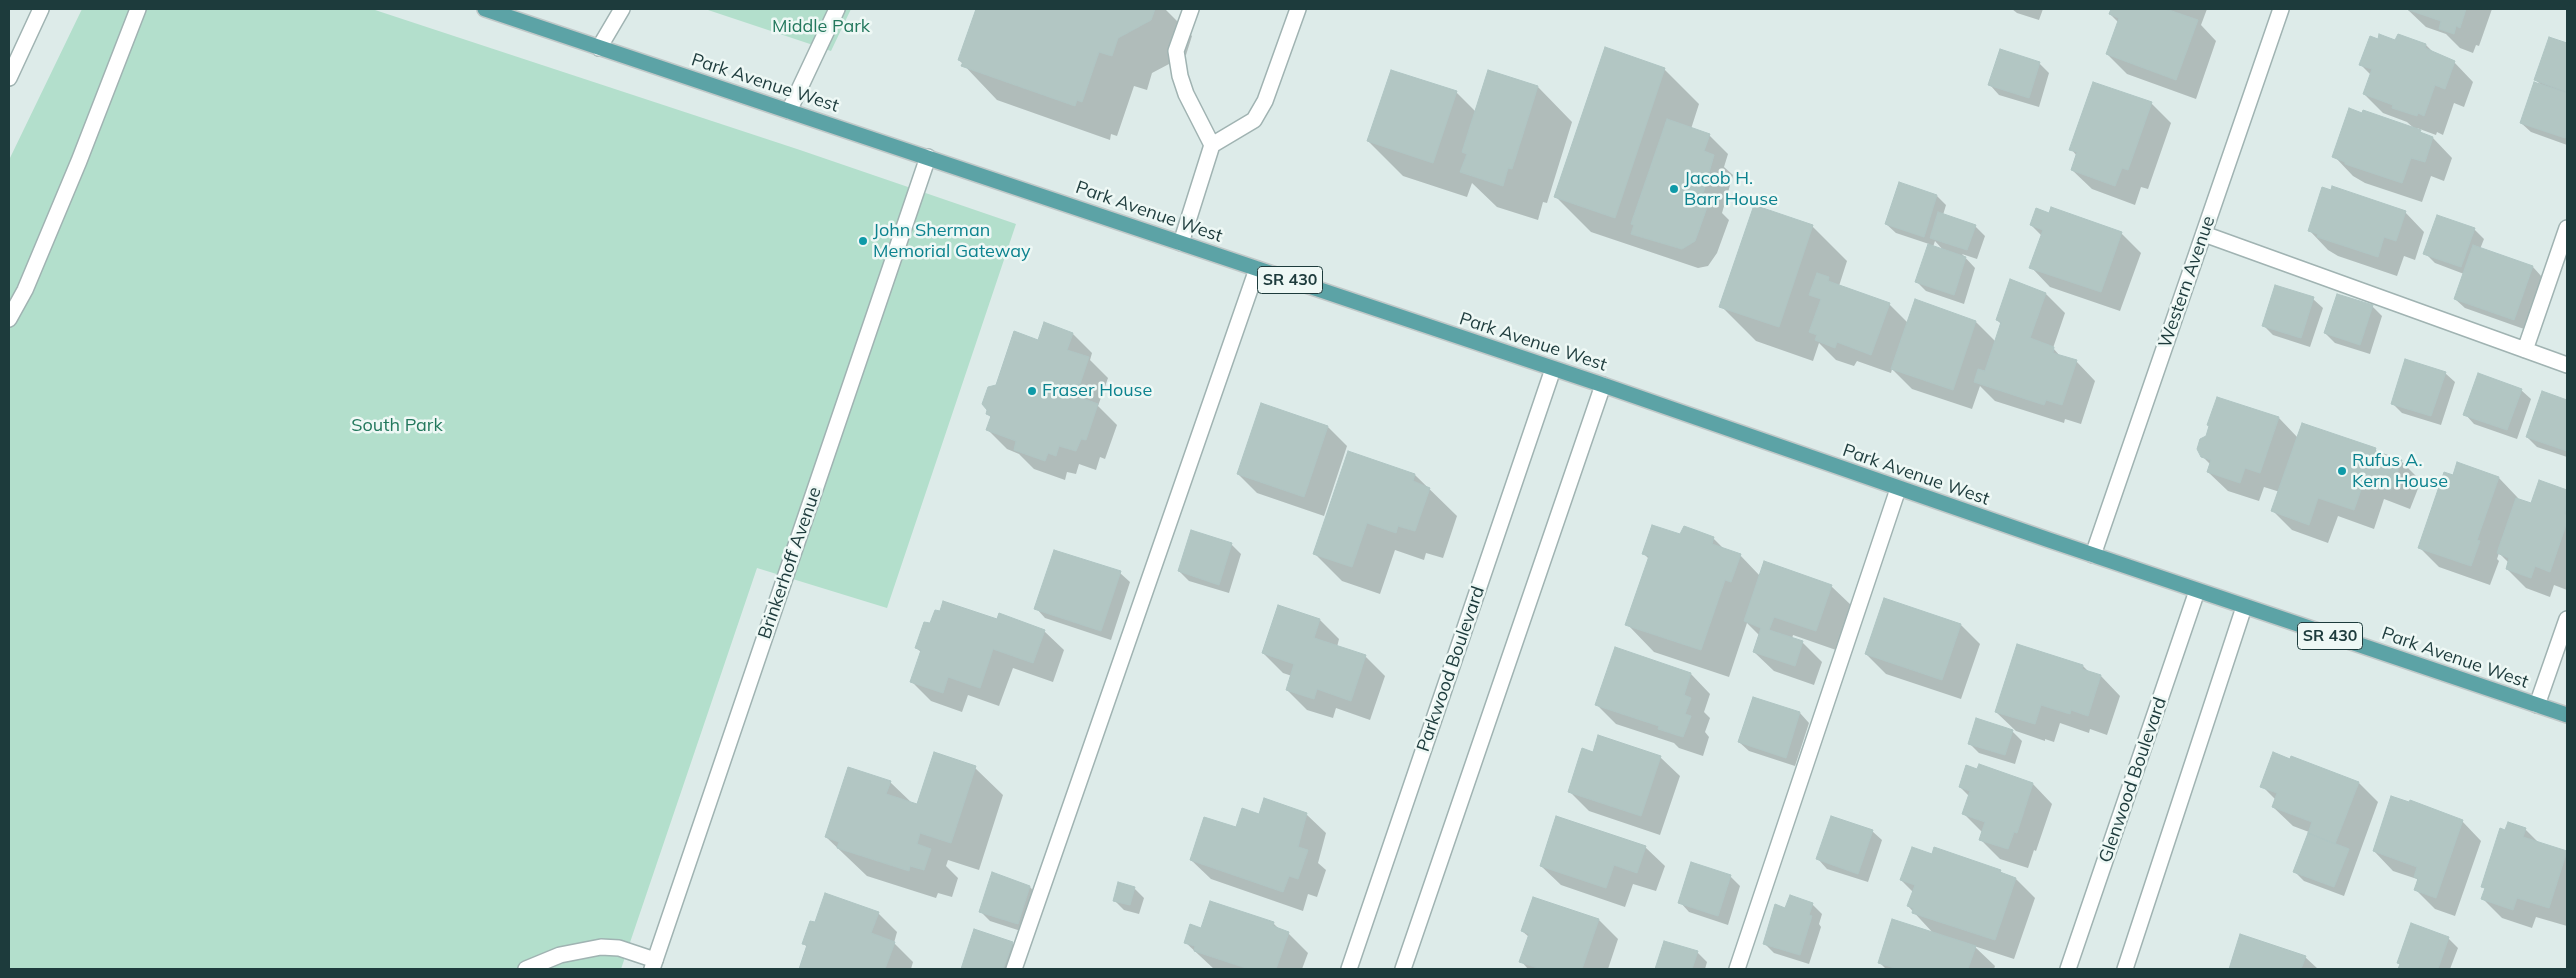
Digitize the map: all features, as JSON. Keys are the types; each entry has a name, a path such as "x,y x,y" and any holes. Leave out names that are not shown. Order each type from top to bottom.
{"main road":[{"name":"Park Avenue West","path":"485,9 1603,385 2093,556 2567,715"}],"street":[{"path":"9,78 41,9"},
{"path":"9,319 25,290 79,161 138,9"},
{"path":"599,48 622,9"},
{"path":"789,111 837,9"},
{"path":"1191,9 1176,51 1180,76 1186,94 1212,145"},
{"path":"1181,243 1212,145 1254,120 1265,100 1298,9"},
{"name":"Western Avenue","path":"2093,556 2281,9"},
{"name":"Brinkerhoff Avenue","path":"654,965 928,157"},
{"path":"2525,350 2567,228"},
{"path":"2204,234 2567,365"},
{"path":"1014,969 1257,269"},
{"name":"Parkwood Boulevard","path":"1349,969 1553,369"},
{"path":"1403,969 1603,385"},
{"path":"1737,969 1898,488"},
{"name":"Glenwood Boulevard","path":"2068,969 2198,591"},
{"path":"2125,969 2244,607"},
{"path":"2537,705 2567,619"},
{"path":"526,969 560,955 602,947 619,948 654,965"}],"green space":[{"name":"South Park","path":"82,9 372,9 800,150 1016,224 887,608 757,568 621,969 9,969 9,160"},
{"name":"Middle Park","path":"705,9 851,9 831,51"}],"building":[{"path":"976,9 1155,9 1151,20 1118,38 1112,56 1099,52 1082,102 1077,100 1075,106 961,66 963,62 958,60"},
{"path":"2111,9 2166,9 2198,20 2176,80 2106,54 2119,18 2109,14"},
{"path":"2406,9 2466,9 2460,28 2456,26 2454,34 2439,29 2441,21"},
{"path":"2379,34 2395,40 2398,34 2426,44 2425,48 2455,61 2445,89 2435,85 2424,116 2418,113 2417,116 2392,108 2393,105 2363,94 2372,69 2359,65 2370,36 2378,39"},
{"path":"2549,37 2567,43 2567,92 2534,80"},
{"path":"1605,47 1665,68 1615,218 1554,197"},
{"path":"2000,49 2040,62 2029,98 1988,85"},
{"path":"1391,70 1457,91 1433,163 1367,141"},
{"path":"1488,70 1538,86 1512,169 1508,168 1503,186 1460,172 1467,154 1462,152"},
{"path":"2093,82 2152,102 2128,170 2122,168 2115,186 2071,170 2077,152 2069,150"},
{"path":"2534,82 2567,93 2567,130 2565,138 2520,123"},
{"path":"2349,108 2362,113 2363,110 2421,130 2420,132 2433,137 2425,162 2411,158 2402,183 2345,164 2345,162 2332,157"},
{"name":"Jacob H. Barr House","path":"1667,119 1710,134 1704,151 1714,155 1702,197 1710,199 1695,241 1682,249 1631,234 1634,225 1631,224"},
{"path":"1899,182 1937,195 1924,237 1885,224"},
{"path":"2332,186 2406,211 2396,241 2384,237 2378,257 2317,237 2318,234 2308,231 2322,187 2331,190"},
{"path":"1754,205 1813,225 1779,327 1719,307"},
{"path":"2051,207 2122,232 2101,292 2029,268 2043,230 2030,225 2036,208 2049,213"},
{"path":"1938,212 1976,225 1967,250 1930,238"},
{"path":"2437,215 2475,228 2461,267 2423,254"},
{"path":"1928,244 1966,257 1954,295 1915,282"},
{"path":"2473,245 2533,266 2514,320 2454,299"},
{"path":"1817,273 1829,277 1828,281 1890,303 1871,355 1837,342 1835,348 1815,340 1817,335 1809,332 1821,299 1809,295"},
{"path":"2010,279 2046,293 2030,338 2054,347 2053,353 2077,360 2062,405 2046,400 2044,405 1974,382 1978,369 1985,371 2001,322 1996,320"},
{"path":"2275,285 2314,297 2301,338 2262,326"},
{"path":"2337,294 2373,305 2360,345 2324,333"},
{"path":"1915,299 1976,321 1953,390 1891,369"},
{"name":"Fraser House","path":"1044,322 1073,333 1067,350 1089,357 1076,396 1098,404 1086,440 1081,439 1076,451 1059,446 1056,456 1048,453 1045,461 1014,450 1016,441 986,430 991,416 986,414 987,410 982,404 988,387 996,385 1014,331 1038,340"},
{"path":"2405,359 2446,372 2431,416 2391,404"},
{"path":"2478,373 2522,389 2507,430 2463,415"},
{"path":"2542,391 2567,400 2567,451 2526,437"},
{"path":"2217,397 2279,417 2260,473 2245,468 2240,483 2207,472 2211,460 2201,457 2197,449 2200,439 2206,436 2209,426 2207,425"},
{"path":"1261,403 1328,426 1304,497 1237,474"},
{"name":"Rufus A. Kern House","path":"2302,423 2376,448 2375,451 2402,460 2391,490 2364,481 2354,510 2318,498 2309,525 2271,511"},
{"path":"1348,451 1415,474 1413,481 1430,488 1415,531 1398,526 1396,533 1367,523 1352,567 1313,554"},
{"path":"2457,462 2499,477 2477,540 2480,541 2471,566 2418,548 2444,472 2453,475"},
{"path":"2539,480 2567,490 2565,514 2567,515 2567,522 2550,572 2535,566 2531,578 2506,569 2509,558 2497,553 2516,498 2531,503"},
{"path":"1652,525 1680,534 1684,526 1714,537 1712,544 1741,554 1731,582 1725,580 1701,650 1625,625 1649,556 1642,554"},
{"path":"1191,530 1232,543 1219,585 1178,571"},
{"path":"1054,550 1121,571 1101,631 1034,609"},
{"path":"1764,561 1832,585 1816,631 1774,617 1769,630 1803,641 1795,666 1753,652 1761,628 1744,621"},
{"path":"1884,598 1961,624 1942,680 1865,654"},
{"path":"943,601 997,619 999,613 1045,630 1033,663 993,649 980,688 948,677 943,693 910,682 921,650 915,648 924,622 930,623 935,610 940,611"},
{"path":"1278,605 1320,619 1314,638 1366,655 1351,701 1317,689 1314,699 1286,690 1294,664 1262,653"},
{"path":"2017,644 2083,665 2082,669 2101,675 2088,716 2071,710 2070,714 2041,705 2035,724 1995,712"},
{"path":"1615,647 1691,673 1684,695 1691,698 1685,714 1691,716 1683,737 1658,729 1659,726 1595,705"},
{"path":"1753,697 1800,712 1786,758 1738,742"},
{"path":"1976,718 2013,730 2005,755 1968,744"},
{"path":"1598,735 1661,756 1641,816 1568,792 1582,748 1593,752"},
{"path":"934,752 976,766 951,843 920,833 917,844 931,849 924,870 910,866 909,871 837,848 839,842 825,837 848,767 891,781 886,794 917,804"},
{"path":"2273,752 2290,759 2291,756 2359,782 2335,844 2308,833 2312,822 2272,807 2277,793 2260,787"},
{"path":"1979,764 2033,783 2017,833 2014,832 2008,849 1979,840 1985,822 1962,814 1970,791 1959,787 1966,765 1977,769"},
{"path":"2391,796 2409,802 2410,800 2463,820 2436,898 2414,890 2418,879 2414,877 2417,867 2373,851"},
{"path":"1264,798 1307,813 1298,847 1308,850 1298,879 1289,876 1283,892 1190,860 1204,817 1236,827 1242,808 1259,814"},
{"path":"1556,816 1646,846 1637,873 1614,865 1606,888 1540,866"},
{"path":"1831,816 1873,830 1858,874 1816,859"},
{"path":"2508,822 2526,828 2523,837 2567,851 2549,908 2517,898 2513,910 2481,899 2485,888 2481,887 2500,828 2505,830"},
{"path":"2308,833 2349,849 2334,887 2293,872"},
{"path":"1912,847 1932,854 1934,847 2001,870 2000,872 2016,878 1995,940 1912,913 1913,908 1907,906 1915,885 1900,880"},
{"path":"1691,862 1731,875 1718,916 1678,903"},
{"path":"992,872 1030,886 1018,924 979,912"},
{"path":"1118,882 1135,887 1130,905 1113,901"},
{"path":"825,893 879,912 871,933 895,942 885,969 799,969 807,945 802,944 810,921 815,922"},
{"path":"1790,895 1813,903 1809,915 1812,916 1800,955 1763,944 1775,904 1785,908"},
{"path":"1533,897 1599,919 1582,969 1541,969 1519,962 1529,934 1521,931"},
{"path":"1210,901 1274,922 1273,926 1289,932 1276,969 1249,969 1194,951 1195,946 1184,943 1190,924 1201,928"},
{"path":"1892,919 1976,946 1968,969 1898,969 1878,963"},
{"path":"2411,923 2449,937 2438,969 2398,969 2400,964 2397,963"},
{"path":"974,929 1013,942 1003,969 961,969"},
{"path":"2240,934 2306,956 2301,969 2229,969"},
{"path":"1664,941 1698,951 1692,969 1655,969"}],"place":[{"name":"Jacob H. Barr House","path":"1674,189"},
{"name":"John Sherman Memorial Gateway","path":"863,241"},
{"name":"Fraser House","path":"1032,391"},
{"name":"Rufus A. Kern House","path":"2342,471"}]}
